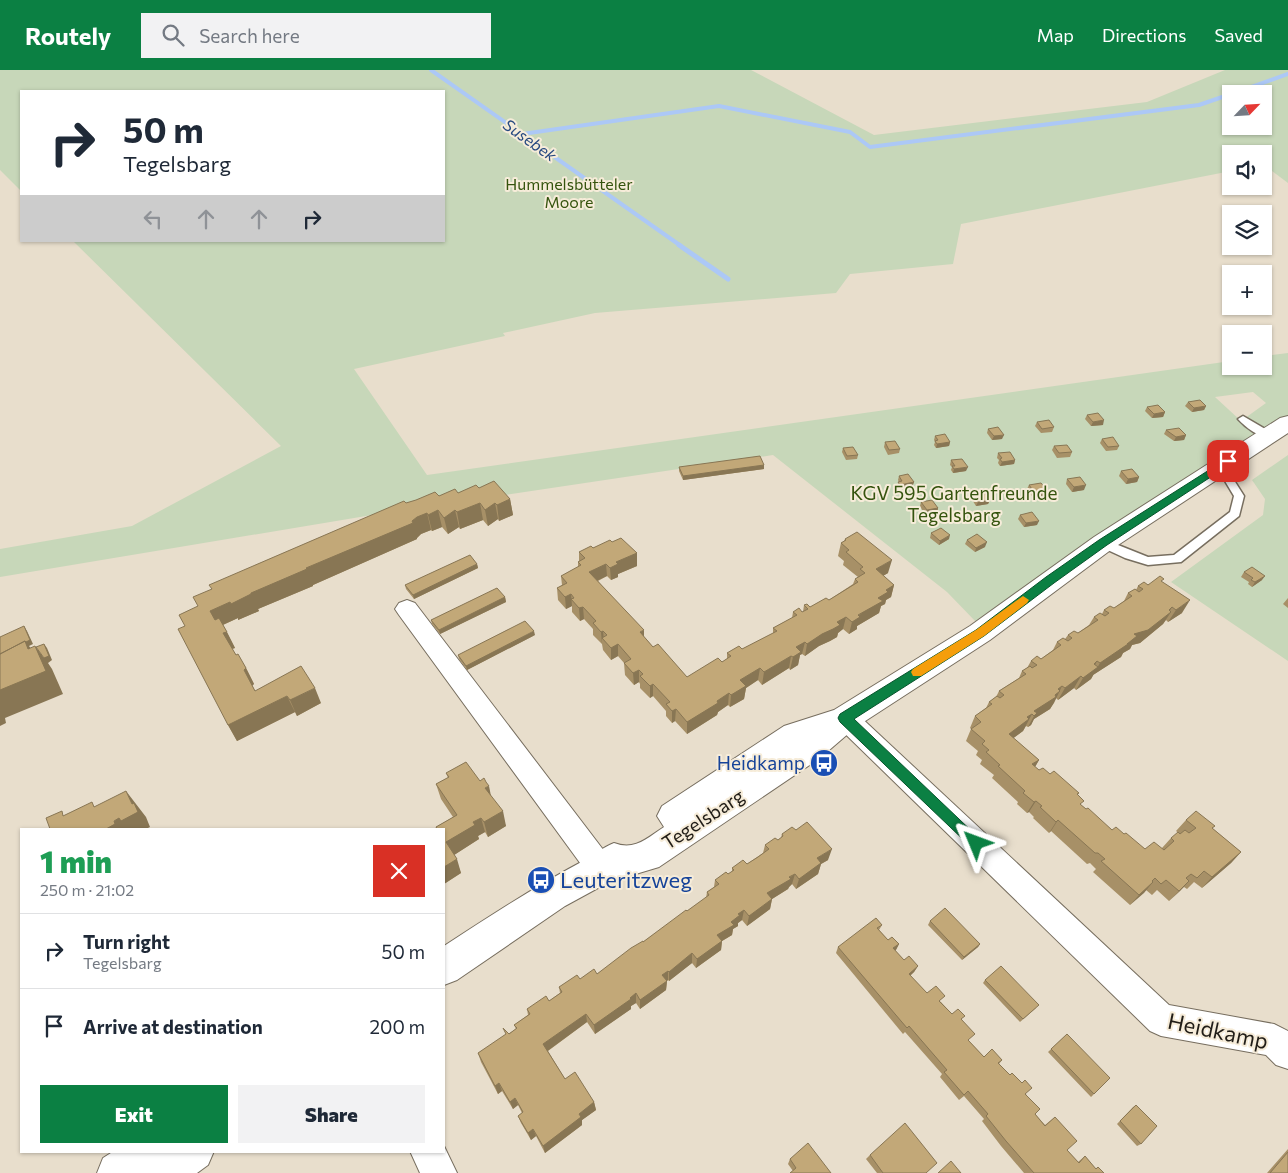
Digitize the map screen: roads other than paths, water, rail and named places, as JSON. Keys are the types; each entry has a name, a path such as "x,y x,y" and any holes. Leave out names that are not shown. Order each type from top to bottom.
{"street":[{"name":"Tegelsbarg","path":"445,966 553,895 601,869 647,856 809,749 845,718 980,633 1103,543 1278,429"},
{"path":"407,609 601,869"},
{"name":"Heidkamp","path":"845,718 1161,1020 1274,1040 1288,1053"},
{"path":"118,1173 148,1153"},
{"path":"161,1173 191,1153"},
{"path":"428,1153 438,1173"}],"lane":[{"path":"1244,419 1278,429"},
{"path":"1103,543 1148,561 1177,559 1235,514 1239,496 1229,479 1215,470"}],"waterway":[{"name":"Susebek","path":"431,70 681,246"},
{"path":"1257,85 1288,74"},
{"path":"522,134 719,106 850,132 870,147 1199,105 1222,97"},
{"name":"Susebek","path":"679,245 728,279"}],"place":[{"name":"Heidkamp","path":"824,763"},
{"name":"Leuteritzweg","path":"541,880"}],"park label":[{"name":"Hummelsbütteler Moore","path":"569,193"},
{"name":"KGV 595 Gartenfreunde Tegelsbarg","path":"954,504"}]}
